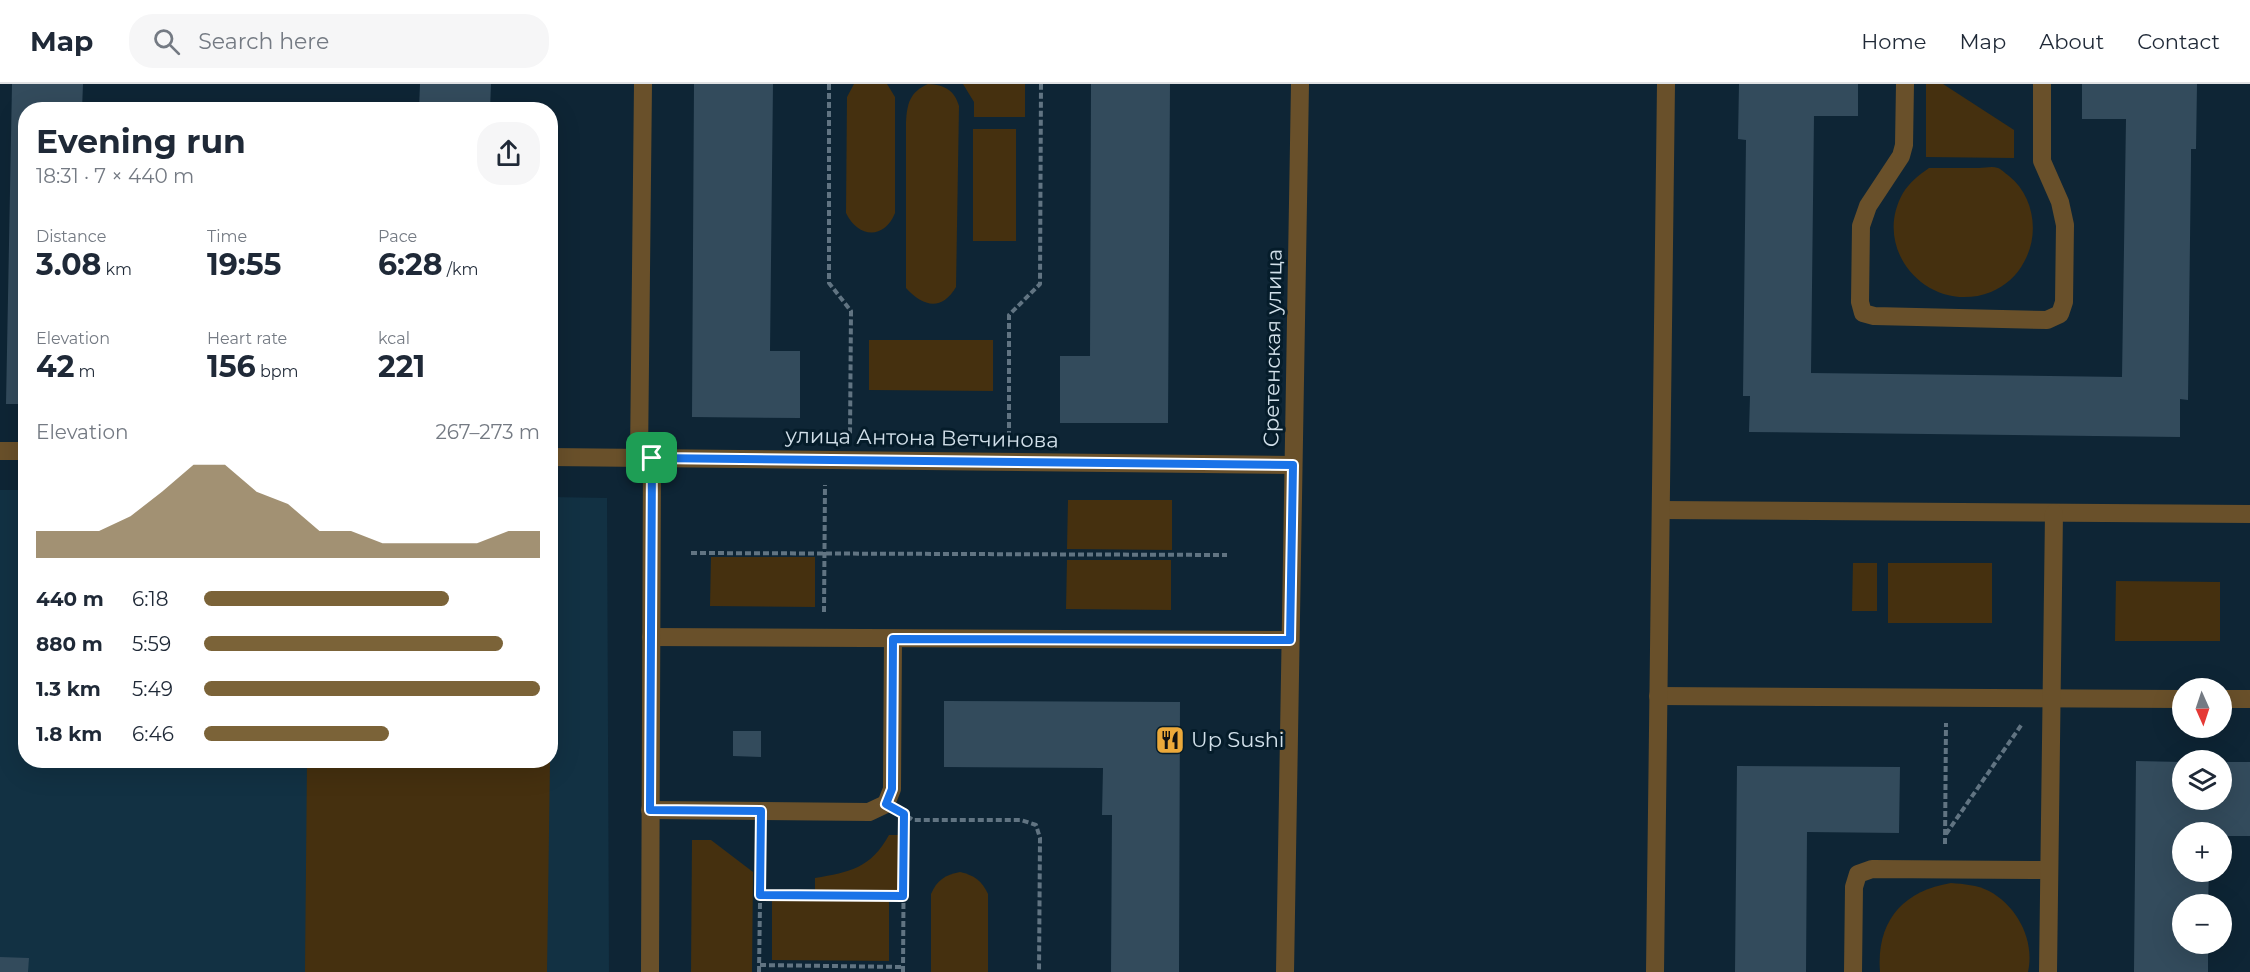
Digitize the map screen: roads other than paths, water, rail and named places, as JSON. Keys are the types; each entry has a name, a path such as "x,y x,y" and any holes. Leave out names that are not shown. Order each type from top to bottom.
{"street":[{"path":"643,84 645,458 651,638 650,972"},
{"name":"Сретенская улица","path":"1285,972 1300,84"},
{"path":"1655,972 1666,84"},
{"path":"1905,84 1904,145 1901,156 1868,206 1861,226 1860,302 1863,313 1874,316 2047,320 2060,314 2064,302 2065,225 2060,201 2042,161 2042,84"},
{"path":"0,451 18,451"},
{"name":"улица Антона Ветчинова","path":"558,457 1293,465"},
{"path":"1661,510 2250,514"},
{"path":"2048,972 2054,513"},
{"path":"651,638 1290,640"},
{"path":"650,810 869,812 886,804 892,789 893,639"},
{"path":"1658,696 2172,699"},
{"path":"2232,699 2250,699"},
{"path":"1853,972 1854,886 1858,874 1872,869 2049,870"}],"place":[{"name":"Up Sushi","path":"1170,740"}]}
